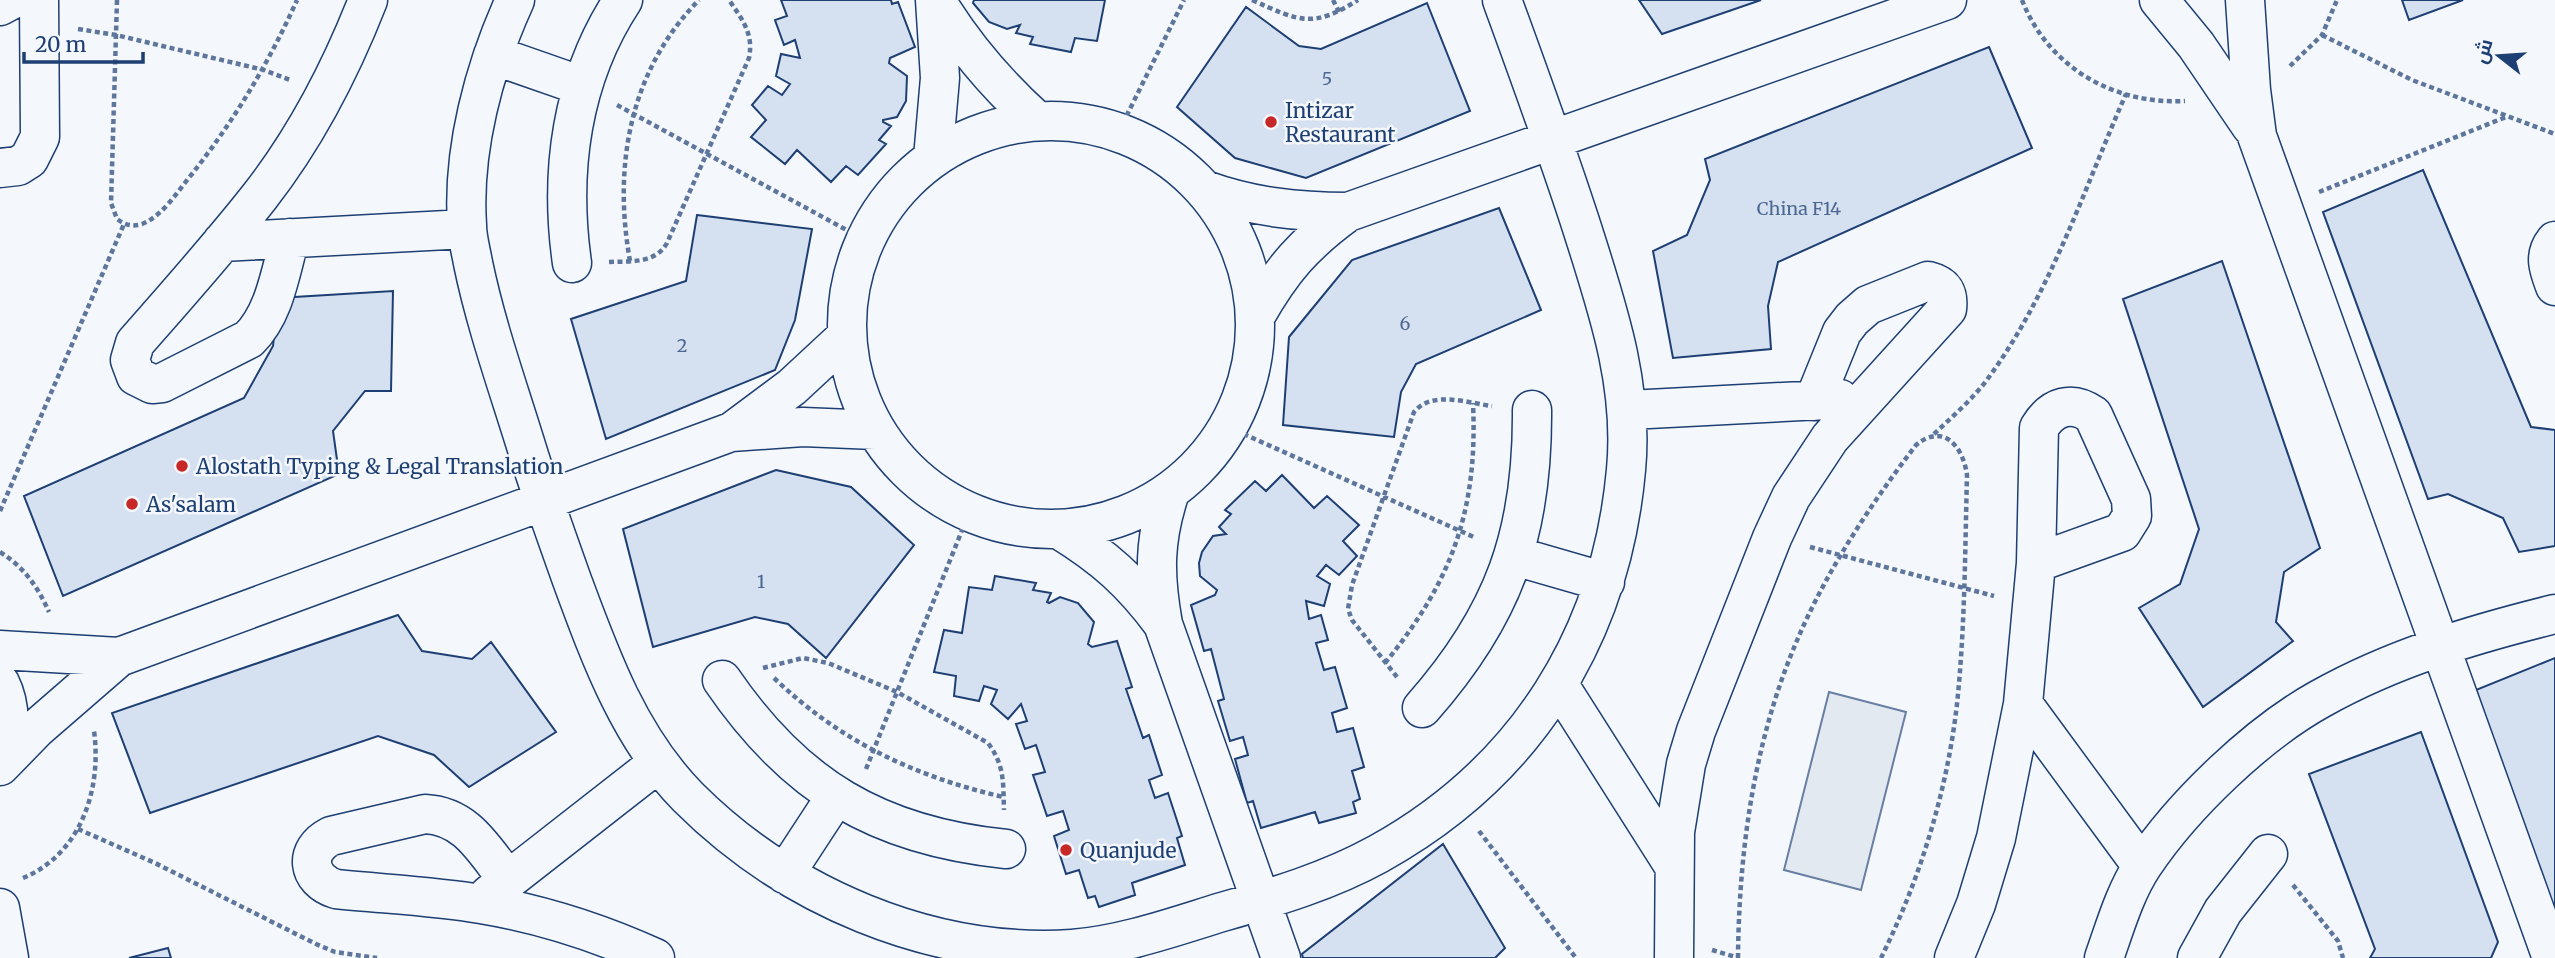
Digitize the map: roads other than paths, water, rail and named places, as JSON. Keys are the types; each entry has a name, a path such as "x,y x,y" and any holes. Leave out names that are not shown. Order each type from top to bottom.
{"street":[{"path":"290,238 268,314 255,333 236,346 162,383 144,381 131,368 130,360 135,343 222,242 268,185 295,145 326,93 368,0"},
{"path":"515,0 493,55 481,97 472,141 466,229 481,301 543,500 613,684 658,763 687,796 720,825 785,874 896,942 1028,950 1074,949 1118,943 1320,881 1378,854 1431,820 1479,780 1523,734 1559,685 1578,651 1605,582 1622,505 1629,410 1613,326 1553,139 1502,0"},
{"path":"572,263 567,228 567,168 573,121 582,86 599,43 623,0"},
{"path":"935,0 981,65 1007,95 1037,121"},
{"path":"933,158 940,78 935,0"},
{"path":"1255,317 1272,286 1293,258 1319,233 1348,212 1947,0"},
{"path":"2159,0 2241,92 2552,958"},
{"path":"2241,92 2245,0"},
{"path":"0,6 30,7 40,137 29,159 18,166 0,168"},
{"path":"493,55 582,86"},
{"path":"1037,121 1079,122 1119,131 1151,146 1180,166 1205,190 1231,229 1248,272 1255,317 1250,374 1228,427 1202,463 1170,492 1117,519 1060,530 1013,527 970,513 932,493 900,464 875,430 861,400 851,369 847,336 850,287 865,240 894,195 933,158 965,140 1000,127 1037,121"},
{"path":"1205,190 1238,202 1275,208 1348,212"},
{"path":"222,242 466,229"},
{"path":"2555,241 2547,256 2548,268 2555,286"},
{"path":"1674,958 1675,832 1686,764 1701,718 1772,538 1791,497 1830,438 1947,309 1945,290 1937,283 1928,281 1868,305 1852,319 1839,339 1814,401"},
{"path":"731,432 792,387 847,336"},
{"path":"1629,410 1865,398"},
{"path":"1422,708 1452,674 1477,637 1498,598 1515,556 1530,484 1532,410"},
{"path":"0,765 76,692 119,657 731,432 803,427 875,430"},
{"path":"1170,492 1160,523 1156,557 1157,590 1163,624 1281,958"},
{"path":"1060,530 1090,548 1118,570 1163,624"},
{"path":"1515,556 1605,582"},
{"path":"1954,958 1976,904 1996,838 2023,704 2036,563"},
{"path":"2104,958 2142,866 2205,791 2279,727 2329,694 2371,674 2441,646 2555,614"},
{"path":"0,650 119,657"},
{"path":"722,680 745,714 772,745 802,772 844,801 887,823 926,836 966,845 1006,849"},
{"path":"0,682 9,713 8,741 0,765"},
{"path":"1559,685 1674,866"},
{"path":"2023,704 2142,866"},
{"path":"478,904 658,763"},
{"path":"785,874 844,801"},
{"path":"508,880 471,833 450,818 438,815 425,814 331,836 321,841 312,859 313,870 318,879 326,886 336,889 478,904 555,921 655,958"},
{"path":"2197,958 2222,911 2268,855"},
{"path":"8,894 9,958"},
{"path":"0,944 9,958"}],"place":[{"name":"Intizar Restaurant","path":"1271,122"},
{"name":"Alostath Typing & Legal Translation","path":"182,466"},
{"name":"As'salam","path":"132,504"},
{"name":"Quanjude","path":"1066,850"}]}
